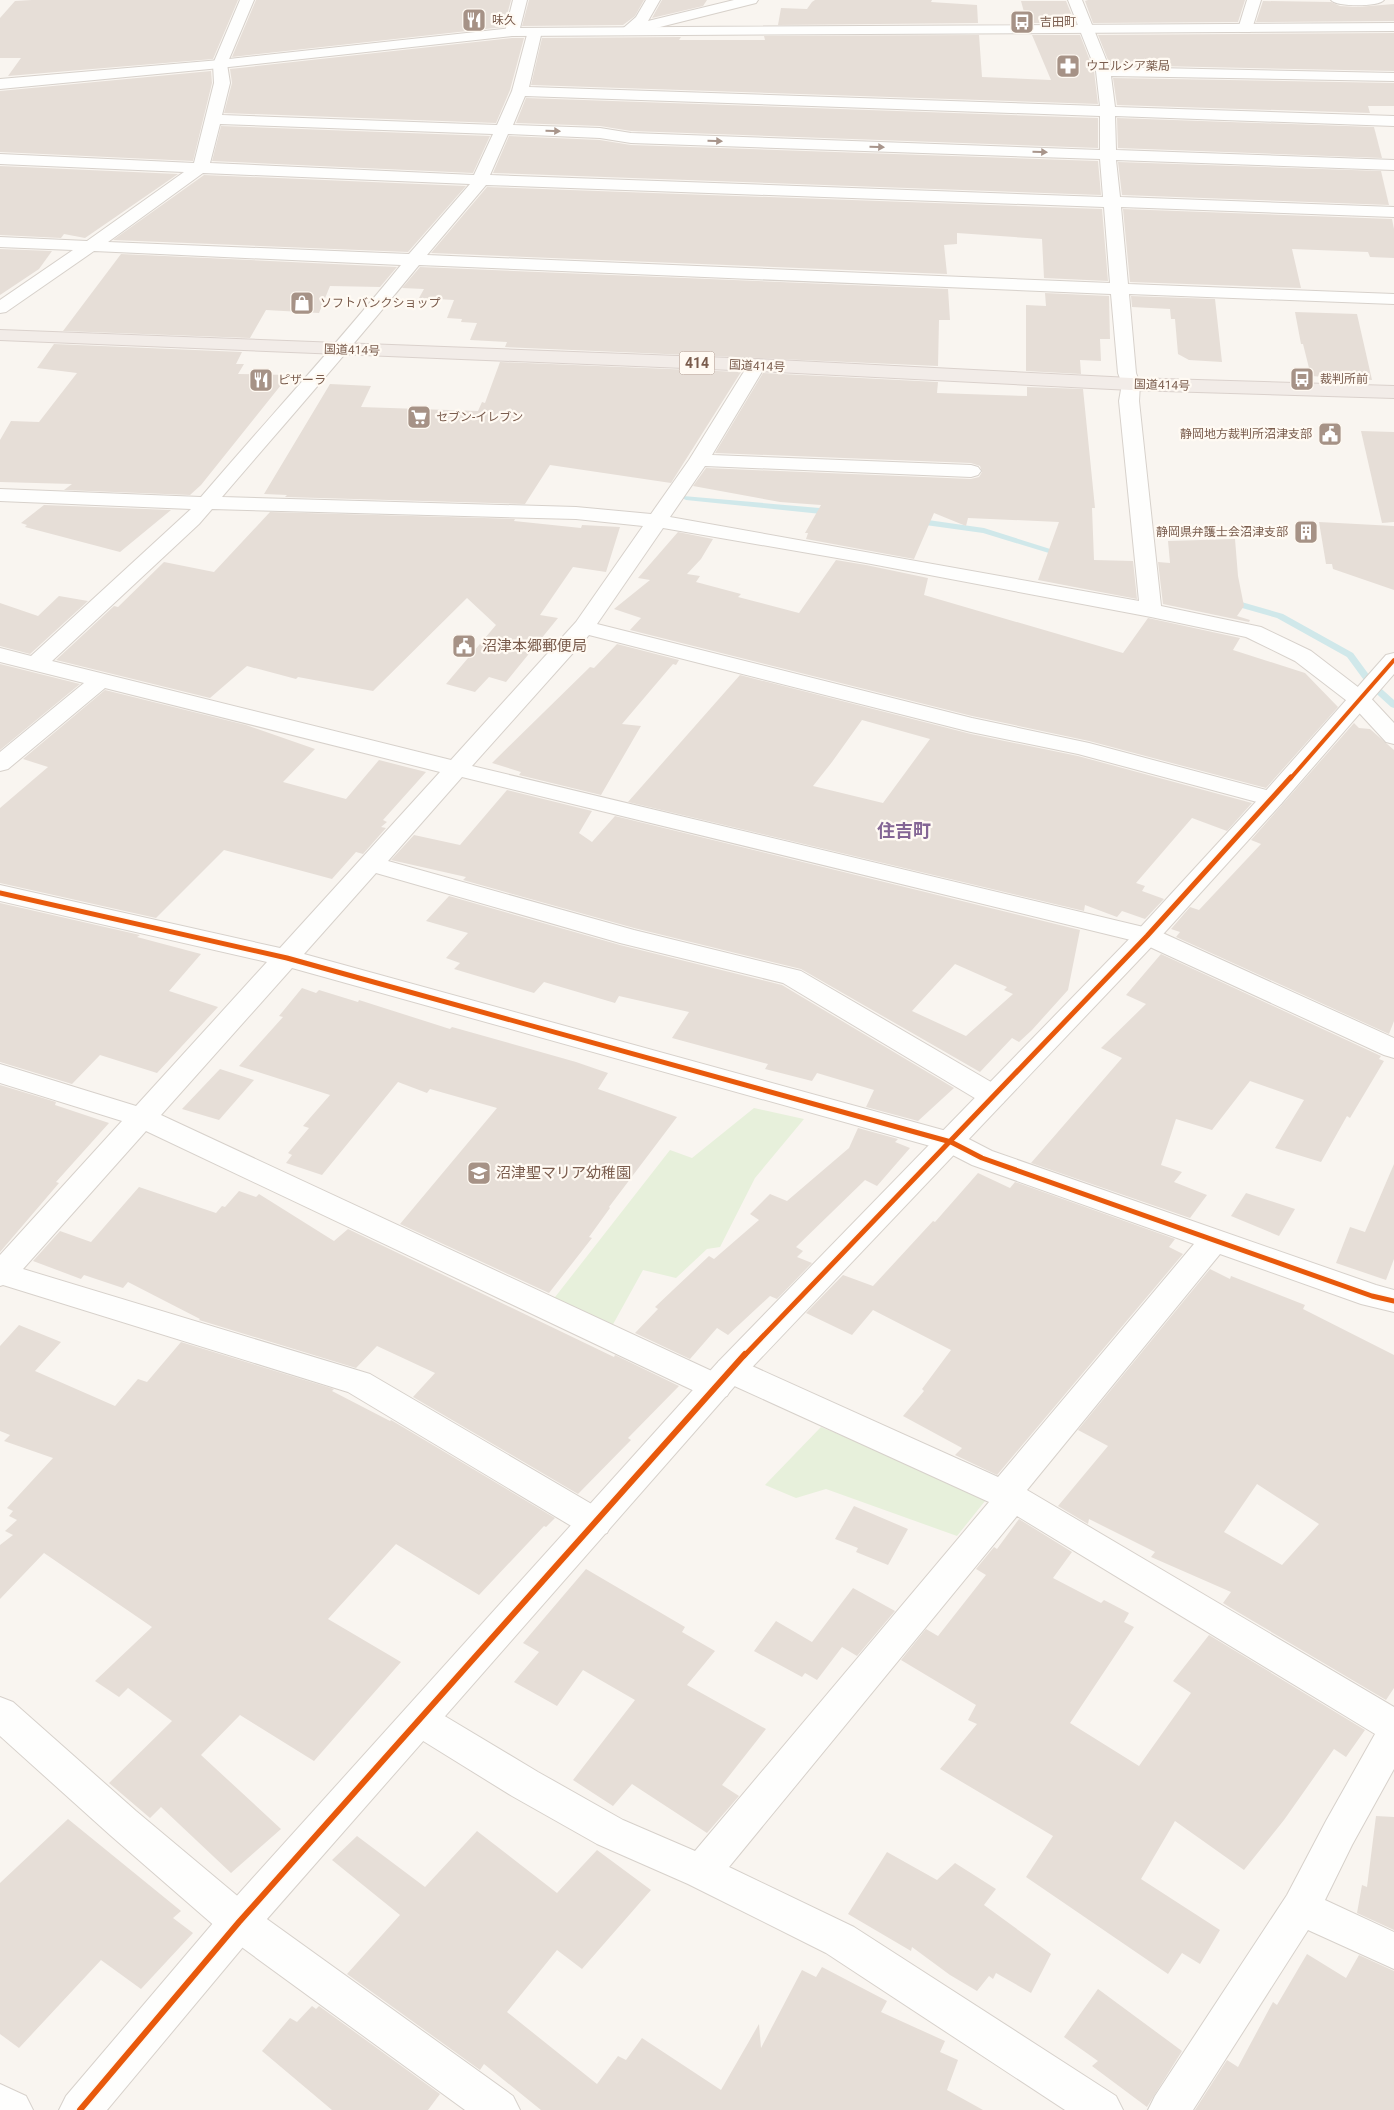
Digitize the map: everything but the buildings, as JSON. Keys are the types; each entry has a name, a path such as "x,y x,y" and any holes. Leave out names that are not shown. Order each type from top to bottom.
{"highway":[{"name":"国道414号","path":"0,335 757,365 1131,384 1394,392"}],"street":[{"path":"0,308 92,246 201,167 222,83 220,64 247,0"},
{"path":"512,32 520,0"},
{"path":"626,31 642,20 653,0"},
{"path":"626,31 751,0"},
{"path":"1075,0 1103,71 1108,111 1108,155 1127,373 1131,384 1129,401 1152,610"},
{"path":"1246,29 1254,0"},
{"path":"1338,0 1376,0"},
{"path":"1,84 220,64 535,31 1393,29"},
{"path":"36,664 192,520 321,369 342,349 414,260 477,187 520,91 535,31"},
{"path":"1103,71 1394,77"},
{"path":"520,91 1394,121"},
{"path":"214,119 600,133 631,138 1394,165"},
{"path":"0,159 480,180 1394,212"},
{"path":"0,242 1394,298"},
{"path":"595,1523 359,1383 0,1274 143,1118 584,627 699,460 757,365"},
{"path":"699,460 971,471"},
{"path":"0,495 205,503 576,513 658,521 969,575 1152,610 1253,632 1303,656 1359,700 1394,737"},
{"path":"0,512 23,496"},
{"path":"584,627 952,720 1081,748 1272,799"},
{"path":"0,655 457,769 1147,936 1394,1048"},
{"path":"80,2110 239,1922 723,1379 1147,936 1272,799 1394,660"},
{"path":"0,764 101,680"},
{"path":"372,864 629,937 792,977 992,1096"},
{"path":"0,893 287,958 951,1142 982,1158 1372,1296 1394,1301"},
{"path":"0,1073 143,1118 723,1379 1008,1497 1394,1726"},
{"path":"701,1872 1008,1497 1214,1241"},
{"path":"0,1712 123,1823 239,1922 499,2110"},
{"path":"420,1720 525,1784 610,1832 701,1872 840,1940 1102,2110"},
{"path":"1169,2110 1301,1908 1394,1735"},
{"path":"1301,1908 1394,1951"},
{"path":"0,2104 12,2110"}],"green space":[{"path":"754,1108 804,1119 755,1178 720,1247 707,1249 676,1278 643,1270 611,1328 552,1301 670,1150 692,1158"},
{"path":"821,1427 989,1496 957,1536 826,1489 796,1498 765,1485"}],"waterway":[{"path":"686,498 831,512"},
{"path":"914,521 984,531 1062,554"},
{"path":"1231,602 1280,616 1350,655 1372,685 1394,705"}],"cycle path":[{"path":"80,2110 239,1922 730,1370 1147,936 1272,799 1394,660"},
{"path":"0,893 287,958 951,1142 982,1158 1372,1296 1394,1301"}],"place":[{"name":"味久","path":"474,20"},
{"name":"吉田町","path":"1022,22"},
{"name":"ウエルシア薬局","path":"1068,66"},
{"name":"ソフトバンクショップ","path":"302,303"},
{"name":"裁判所前","path":"1302,379"},
{"name":"ピザーラ","path":"261,380"},
{"name":"セブン-イレブン","path":"419,417"},
{"name":"静岡地方裁判所沼津支部","path":"1330,434"},
{"name":"静岡県弁護士会沼津支部","path":"1306,532"},
{"name":"沼津本郷郵便局","path":"464,646"},
{"name":"沼津聖マリア幼稚園","path":"479,1173"}],"district":[{"name":"住吉町","path":"904,831"}]}
